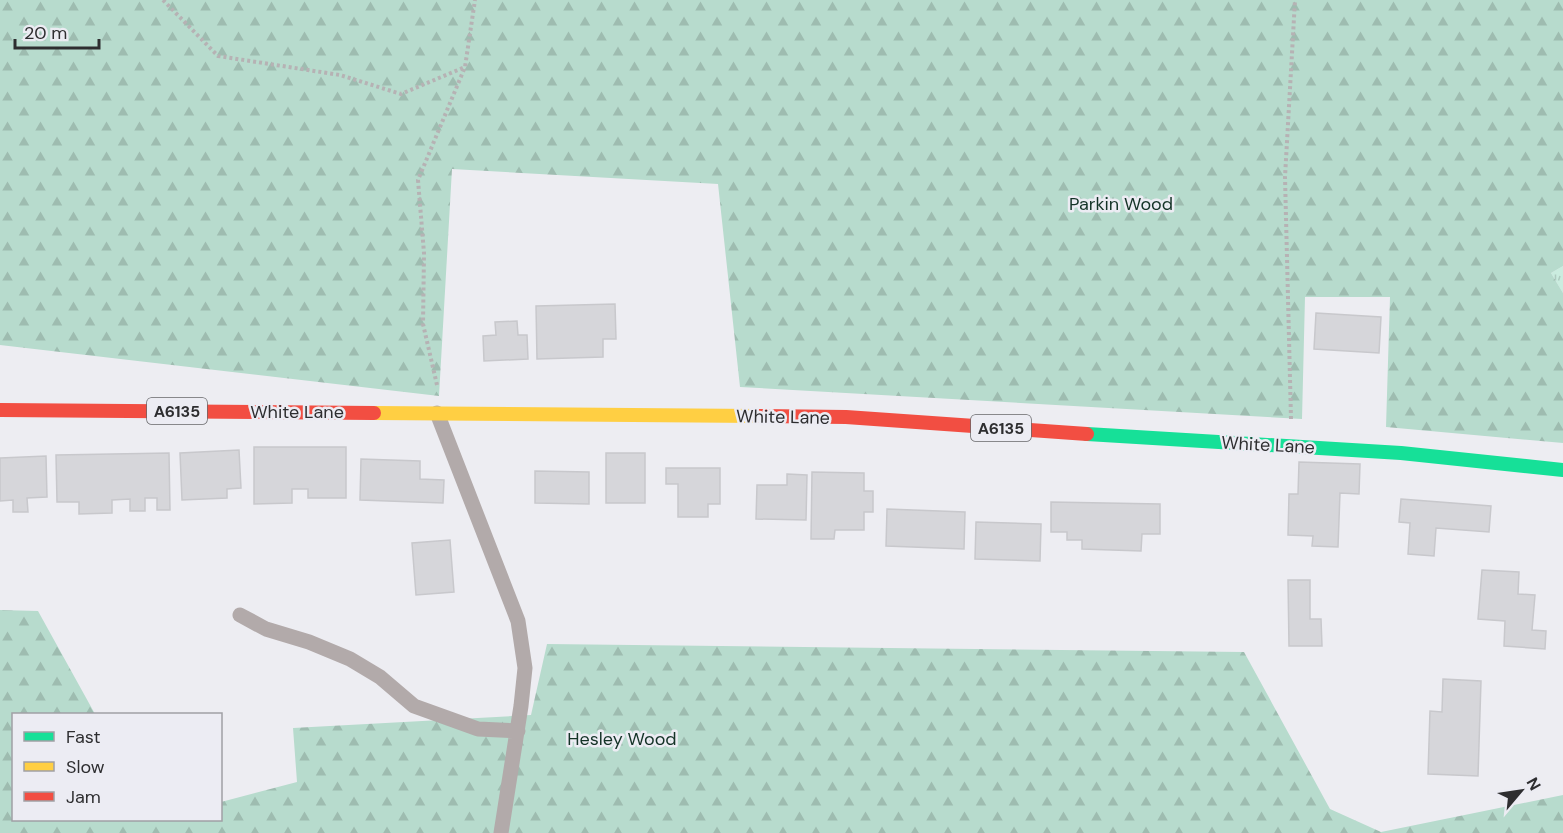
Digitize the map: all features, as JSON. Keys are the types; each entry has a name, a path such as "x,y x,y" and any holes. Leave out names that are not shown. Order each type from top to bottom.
{"main road":[{"name":"White Lane","path":"0,410 846,417 1401,453 1563,470"}],"lane":[{"path":"437,413 518,621 525,668 518,731 501,833"},
{"path":"240,615 266,630 309,642 350,659 380,677 414,706 478,729 518,731"}],"path":[{"path":"163,0 218,56 340,75 401,94 465,67"},
{"path":"437,413 437,381 423,324 424,253 418,180 465,67 475,0"},
{"path":"1292,447 1285,177 1295,0"}],"green space":[{"name":"Parkin Wood","path":"0,0 1563,0 1563,266 1551,273 1563,293 1563,443 1386,427 1390,297 1305,297 1302,419 740,387 718,184 452,169 439,396 0,345"},
{"path":"1563,266 1563,293 1551,273"},
{"name":"Hesley Wood","path":"0,610 38,611 94,713 12,713 12,821 222,821 222,802 297,782 293,728 531,715 547,644 1244,652 1330,809 1381,832 1563,795 1563,833 0,833"}],"building":[{"path":"615,304 616,339 603,339 603,357 537,359 536,306"},
{"path":"1316,313 1381,317 1379,353 1314,349"},
{"path":"517,321 518,335 527,335 528,359 484,361 483,336 496,335 495,322"},
{"path":"254,447 346,447 346,498 308,498 308,489 292,489 292,503 254,504"},
{"path":"239,450 241,488 227,489 227,498 182,500 180,453"},
{"path":"169,453 170,510 157,510 157,498 145,498 145,511 130,511 130,499 112,500 112,513 79,514 79,502 57,502 56,455"},
{"path":"606,453 645,453 645,503 606,503"},
{"path":"46,456 47,497 27,498 28,512 13,512 13,500 0,501 0,458"},
{"path":"361,459 420,461 420,479 444,480 443,503 360,500"},
{"path":"1299,462 1360,464 1359,494 1340,493 1338,547 1312,546 1313,536 1288,535 1289,494 1298,494"},
{"path":"666,468 720,468 720,504 708,504 708,517 678,517 678,484 666,484"},
{"path":"535,471 589,472 589,504 535,503"},
{"path":"812,472 864,473 864,491 873,491 873,512 864,512 864,530 835,530 834,539 811,539"},
{"path":"787,474 807,475 806,520 756,519 757,485 787,485"},
{"path":"1401,499 1491,506 1489,532 1436,528 1434,556 1408,554 1410,523 1399,522"},
{"path":"1051,502 1160,504 1160,534 1142,534 1141,551 1082,549 1082,540 1067,540 1067,532 1051,532"},
{"path":"887,509 965,512 964,549 886,546"},
{"path":"976,522 1041,524 1040,561 975,559"},
{"path":"450,540 454,592 416,595 412,543"},
{"path":"1482,570 1519,572 1518,594 1535,595 1532,630 1546,631 1545,649 1504,646 1505,621 1478,619"},
{"path":"1288,580 1310,580 1310,619 1321,619 1322,646 1289,646"},
{"path":"1443,679 1481,681 1478,776 1428,774 1430,711 1442,712"}],"traffic: fast":[{"path":"1087,434 1401,453 1563,470"}],"traffic: slow":[{"path":"374,413 757,416"}],"traffic: jam":[{"path":"0,410 374,413"},
{"path":"757,416 846,417 1087,434"}]}
